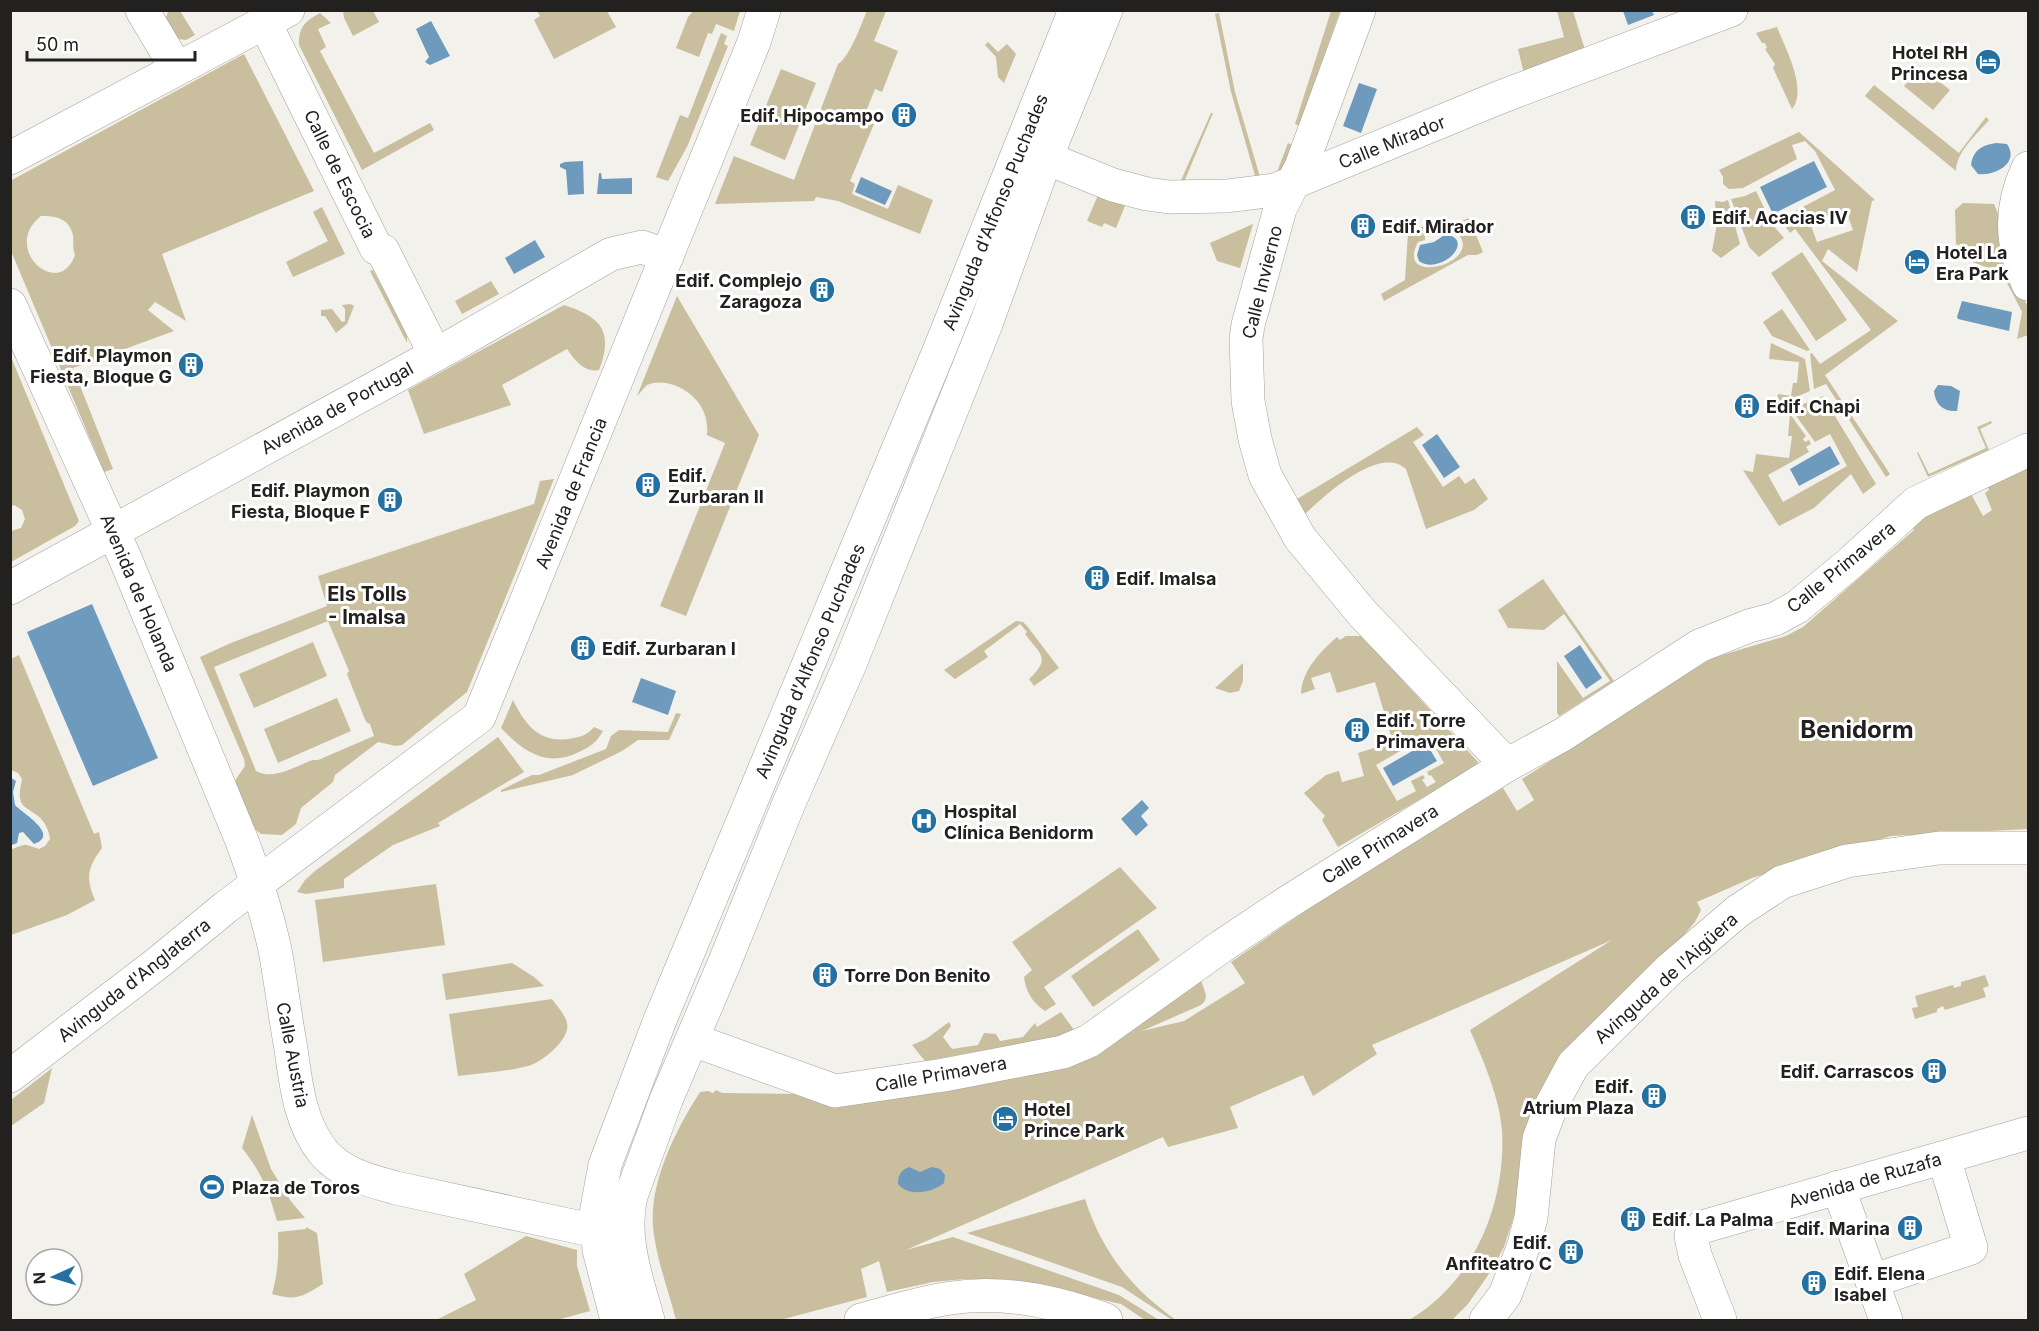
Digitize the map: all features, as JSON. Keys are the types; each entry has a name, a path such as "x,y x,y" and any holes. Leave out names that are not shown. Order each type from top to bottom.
{"street":[{"path":"142,10 177,69"},
{"name":"Avenida de Francia","path":"258,885 479,717 613,393 754,42 764,10"},
{"name":"Avinguda d'Alfonso Puchades","path":"648,1320 612,1239 598,1198 605,1165 644,1061 935,361 1075,10"},
{"name":"Avinguda d'Alfonso Puchades","path":"617,1320 612,1239 627,1212 666,1100 693,1040 789,803 850,664 982,334 1046,158 1106,10"},
{"name":"Calle Invierno","path":"1359,10 1295,182 1280,209 1246,339 1248,401 1255,439 1265,475 1300,538 1363,614 1507,765"},
{"name":"Calle Mirador","path":"1046,158 1113,185 1158,195 1227,196 1275,190 1498,99 1731,10"},
{"path":"10,158 277,17"},
{"name":"Calle de Escocia","path":"277,17 376,248 383,251 435,354"},
{"path":"1046,158 1032,149 1032,134 1052,88 1056,59"},
{"path":"2028,168 2016,206 2014,228 2019,262 2028,284"},
{"name":"Avenida de Portugal","path":"10,588 435,354 611,254 642,247 667,256"},
{"name":"Avenida de Holanda","path":"10,305 113,531 243,841 258,885"},
{"name":"Calle Primavera","path":"693,1040 835,1091 944,1075 1063,1052 1089,1041 1288,902 1507,765 1562,735 1699,646 1749,626 1775,619 1797,607 1849,564 1916,503 2028,450"},
{"name":"Avinguda de l'Aigüera","path":"1486,1320 1505,1295 1524,1245 1531,1218 1539,1139 1552,1104 1573,1065 1670,969 1738,911 1782,882 1846,861 1939,848 2028,848"},
{"name":"Avinguda d'Anglaterra","path":"10,1076 159,962 226,907 258,885"},
{"name":"Calle Austria","path":"258,885 274,948 298,1099 309,1130 324,1153 343,1169 365,1179 612,1239"},
{"path":"679,976 693,1040"},
{"name":"Avenida de Ruzafa","path":"1720,1320 1695,1255 1691,1236 1702,1227 2028,1133"},
{"path":"1872,1281 1971,1248 1944,1158"},
{"path":"1838,1187 1886,1320"},
{"path":"861,1320 952,1298 1000,1296 1042,1301 1106,1320"}],"shaded area":[{"path":"694,10 740,10 734,31 716,24 712,34 708,33 699,57 676,48 688,17"},
{"path":"167,11 180,11 195,35 186,40 171,38 163,26"},
{"path":"343,11 373,11 379,22 353,36"},
{"path":"537,11 607,11 616,27 554,59 534,20 540,16"},
{"path":"867,11 886,11 874,41 898,51 882,92 875,89 863,119 874,124 850,181 855,184 852,194 888,209 898,185 933,200 920,234 838,201 816,197 814,201 715,204 734,156 794,180 838,64 851,48"},
{"path":"1331,11 1340,11 1299,126 1295,124"},
{"path":"1557,11 1573,11 1586,53 1525,78 1518,49 1564,37"},
{"path":"320,13 331,23 318,29 326,47 320,51 374,153 430,123 434,130 362,170 299,45 301,30 310,19"},
{"path":"1219,13 1235,92 1260,177 1277,172 1288,143 1292,145 1280,177 1178,187 1211,113 1213,113 1184,182 1256,179 1231,92 1215,14"},
{"path":"1777,27 1794,68 1798,91 1792,109 1773,68 1775,64 1765,49 1767,48 1765,43 1762,43 1756,33"},
{"path":"721,33 727,36 724,44 728,46 687,147 668,181 656,177 680,115 688,118"},
{"path":"988,42 998,52 1007,44 1016,54 1004,83 998,77 996,57 985,45"},
{"path":"244,54 314,191 162,254 186,321 155,302 148,310 174,331 73,368 113,469 104,472 11,251 10,181","holes":["41,216 61,219 68,225 73,235 75,255 67,268 57,273 46,271 37,265 30,255 27,242 30,229"]},
{"path":"1920,66 1950,90 1933,110 1904,86"},
{"path":"781,69 816,83 785,160 750,145"},
{"path":"1874,85 1959,153 1986,117 1989,120 1963,150 1956,171 1865,96"},
{"path":"1799,132 1875,200 1872,201 1857,272 1828,249 1822,261 1898,321 1825,375 1890,474 1886,477 1826,384 1814,389 1810,354 1812,353 1820,364 1871,330 1795,229 1790,233 1780,219 1835,190 1815,151 1805,141 1792,145 1797,159 1743,188 1729,189 1723,184 1723,177 1719,170","holes":["1846,211 1853,230 1817,242 1810,223"]},
{"path":"1756,191 1772,224 1784,238 1759,257 1749,247 1731,199"},
{"path":"1098,195 1125,206 1116,228 1104,223 1102,227 1087,221"},
{"path":"1728,200 1740,244 1721,258 1712,251 1717,224 1715,201"},
{"path":"1963,203 1994,204 2002,233 2001,248 1995,262 2004,263 2012,271 2028,308 2028,335 2017,339 2022,312 2002,273 1959,257 1960,253 1974,257 1969,251 1956,244 1955,210"},
{"path":"322,207 345,254 293,277 286,262 328,241 313,212"},
{"path":"1469,218 1483,252 1468,255 1384,301 1381,294 1405,280 1408,233 1437,220 1454,224","holes":["1434,229 1438,235 1443,231 1454,231 1459,235 1463,245 1459,255 1450,262 1426,267 1418,264 1414,256 1418,242 1425,240 1425,231"]},
{"path":"1253,224 1240,268 1217,261 1210,243"},
{"path":"1802,252 1847,320 1816,341 1771,273"},
{"path":"373,270 407,333 407,343 370,271"},
{"path":"491,281 499,294 462,314 455,301"},
{"path":"677,296 759,435 686,616 660,606 725,443 707,435 707,425 702,408 683,389 659,382 647,385 637,396"},
{"path":"342,305 354,306 347,324 336,333 325,316 321,316 321,310 332,309 342,322 345,321 345,309"},
{"path":"564,305 587,315 601,327 605,345 599,370 584,367 567,349 502,385 511,405 424,434 408,390"},
{"path":"1782,309 1810,350 1807,351 1772,336 1763,322"},
{"path":"1771,343 1805,359 1810,391 1780,404 1764,402 1764,398 1777,399 1778,394 1791,396 1793,383 1797,383 1799,362 1769,359"},
{"path":"11,357 79,521 75,526 11,562 11,531 21,528 25,519 22,510 14,505 11,506"},
{"path":"1823,396 1876,484 1863,494 1851,474 1814,508 1779,526 1743,470 1753,472 1756,454 1789,458 1792,436 1788,436 1790,414 1806,436 1803,439 1805,442 1809,440 1811,444 1806,447 1809,452 1768,475 1783,502 1847,466 1830,434 1815,442 1791,409"},
{"path":"1991,421 1992,423 1980,429 1989,450 1928,477 1918,452 1929,474 1986,448 1977,427"},
{"path":"1417,427 1424,435 1413,442 1443,487 1459,476 1465,484 1474,478 1488,499 1474,510 1426,529 1406,469 1398,464 1387,463 1374,465 1348,478 1305,514 1297,499"},
{"path":"2028,467 2028,829 1891,836 1752,878 1697,902 1701,910 1695,922 1678,942 1591,1026 1516,1210 1504,1247 1491,1271 1468,1304 1452,1320 1409,1320 1432,1304 1452,1285 1468,1263 1481,1239 1498,1186 1502,1159 1501,1118 1490,1079 1470,1030 1612,940 1372,1045 1377,1054 1313,1096 1303,1075 1230,1107 1238,1128 1168,1147 1163,1137 906,1250 953,1237 1119,1295 1159,1320 1145,1320 1121,1304 1005,1279 933,1282 887,1292 879,1261 861,1269 867,1297 780,1320 676,1320 654,1235 654,1198 658,1179 672,1142 700,1092 713,1093 716,1090 722,1093 884,1095 1117,1038 1201,980 1206,995 1201,1005 1142,1031 1184,1021 1245,983 1231,962 1358,875 1503,788 1517,811 1534,800 1522,779 1712,658 1786,636 1803,627 1914,530 1912,527 1932,511 1970,492 1983,516 1992,510 1985,493 1989,490 1986,483"},
{"path":"554,479 467,692 402,745 378,742 335,775 333,782 301,808 296,824 282,835 261,834 247,823 235,783 245,766 244,759 200,657 327,606 318,576 534,504 540,481","holes":["328,621 349,671 347,674 374,736 284,772 263,774 256,771 214,667"]},
{"path":"1543,579 1614,681 1559,716 1557,713 1557,661 1583,698 1610,681 1564,614 1544,630 1508,628 1498,610"},
{"path":"1016,621 1023,622 1027,626 1059,668 1034,686 1029,679 1040,666 1041,656 1020,624 984,651 988,657 955,679 944,670"},
{"path":"1346,636 1362,636 1478,762 1477,766 1338,847 1322,820 1325,816 1304,793 1326,775 1339,771 1342,782 1364,776 1358,753 1393,742 1375,682 1337,693 1330,672 1311,678 1315,689 1301,694 1308,669 1313,662 1337,637 1340,640","holes":["1428,735 1444,763 1427,772 1436,782 1427,787 1422,780 1425,778 1423,775 1411,781 1416,791 1397,801 1376,765"]},
{"path":"313,642 327,676 254,708 239,674"},
{"path":"19,655 94,834 99,832 102,848 91,867 89,878 95,900 67,915 11,935 11,849 28,845 39,849 45,846 50,839 44,822 22,803 20,793 22,779 18,773 11,770 11,659"},
{"path":"1243,663 1243,681 1239,691 1230,693 1215,688"},
{"path":"337,698 351,731 278,763 264,729"},
{"path":"513,700 536,732 552,739 576,738 594,727 603,731 590,746 567,757 546,758 536,755 518,744 501,728"},
{"path":"676,713 681,714 669,740 638,740 622,751 573,775 501,792 532,775 539,775 606,749 611,736 619,730 668,732"},
{"path":"498,737 524,772 438,823 440,826 393,845 344,879 344,888 306,894 297,892 315,871"},
{"path":"1120,867 1157,908 1044,987 1056,1004 1045,1011 1028,992 1024,977 1032,970 1012,942"},
{"path":"436,884 445,945 323,962 315,900"},
{"path":"1138,929 1160,960 1093,1007 1071,976"},
{"path":"512,963 544,986 446,1000 442,974"},
{"path":"1985,975 1989,986 1983,988 1986,997 1945,1010 1943,1006 1937,1009 1937,1012 1915,1019 1912,1008 1918,1007 1915,996 1953,985 1954,988 1961,986 1961,982"},
{"path":"552,999 565,1016 567,1029 560,1043 548,1055 534,1064 520,1068 458,1076 449,1014"},
{"path":"1061,1012 1074,1030 1062,1036 925,1061 912,1045 926,1039 949,1022 951,1026 943,1037 952,1049 978,1045 984,1033 996,1034 1000,1041 1023,1037 1035,1023 1037,1027"},
{"path":"52,1068 44,1103 11,1126 11,1100"},
{"path":"252,1115 271,1169 290,1200 305,1218 277,1221 264,1182 242,1148"},
{"path":"1085,1199 1100,1236 1120,1267 1145,1295 1176,1320 1172,1320 1122,1287 967,1233"},
{"path":"306,1227 317,1233 323,1284 299,1296 287,1297 272,1294 278,1263 278,1232 306,1229"},
{"path":"526,1236 577,1250 577,1266 590,1311 557,1320 436,1320 476,1300 464,1274"}],"water":[{"path":"1623,11 1652,11 1654,15 1628,25"},
{"path":"431,21 450,56 430,65 425,62 429,57 416,29"},
{"path":"1359,83 1377,89 1361,133 1343,126"},
{"path":"2007,144 2010,151 2008,162 2004,167 1992,173 1978,174 1971,165 1976,152 1986,145"},
{"path":"583,161 584,194 568,195 566,170 560,167 560,164"},
{"path":"1814,161 1827,187 1773,214 1760,187"},
{"path":"599,173 602,179 632,178 632,194 597,194"},
{"path":"861,177 892,191 885,205 855,192"},
{"path":"1446,234 1455,238 1458,243 1452,256 1436,264 1419,261 1417,255 1420,245 1434,242"},
{"path":"535,240 545,257 514,274 505,258"},
{"path":"1962,301 2012,312 2009,331 1958,319"},
{"path":"1938,385 1951,386 1960,391 1957,411 1944,409 1938,403 1934,391"},
{"path":"1437,434 1460,467 1444,478 1422,445"},
{"path":"1830,446 1840,464 1799,486 1790,469"},
{"path":"92,604 158,758 93,786 27,632"},
{"path":"1580,645 1602,678 1586,689 1564,656"},
{"path":"641,678 676,691 668,715 632,702"},
{"path":"1426,743 1437,761 1393,786 1383,768"},
{"path":"10,777 16,781 13,792 15,805 42,830 41,840 34,844 23,832 19,833 17,843 11,844"},
{"path":"1142,800 1149,808 1141,816 1148,825 1136,836 1121,819"},
{"path":"909,1167 920,1172 932,1167 940,1169 945,1175 944,1183 927,1191 908,1191 898,1184 898,1181 902,1171"}],"place":[{"name":"Hotel RH Princesa","path":"1988,62"},
{"name":"Edif. Hipocampo","path":"904,115"},
{"name":"Edif. Acacias IV","path":"1693,217"},
{"name":"Edif. Mirador","path":"1363,226"},
{"name":"Hotel La Era Park","path":"1917,262"},
{"name":"Edif. Complejo Zaragoza","path":"822,290"},
{"name":"Edif. Playmon Fiesta, Bloque G","path":"191,365"},
{"name":"Edif. Chapi","path":"1747,406"},
{"name":"Edif. Zurbaran II","path":"648,485"},
{"name":"Edif. Playmon Fiesta, Bloque F","path":"390,500"},
{"name":"Edif. Imalsa","path":"1097,578"},
{"name":"Edif. Zurbaran I","path":"583,648"},
{"name":"Edif. Torre Primavera","path":"1357,730"},
{"name":"Hospital Clínica Benidorm","path":"924,821"},
{"name":"Torre Don Benito","path":"825,975"},
{"name":"Edif. Carrascos","path":"1934,1071"},
{"name":"Edif. Atrium Plaza","path":"1654,1096"},
{"name":"Hotel Prince Park","path":"1005,1119"},
{"name":"Plaza de Toros","path":"212,1187"},
{"name":"Edif. La Palma","path":"1633,1219"},
{"name":"Edif. Marina","path":"1910,1228"},
{"name":"Edif. Anfiteatro C","path":"1571,1252"},
{"name":"Edif. Elena Isabel","path":"1814,1283"}],"district":[{"name":"Els Tolls - Imalsa","path":"367,606"},
{"name":"Benidorm","path":"1857,729"}]}
